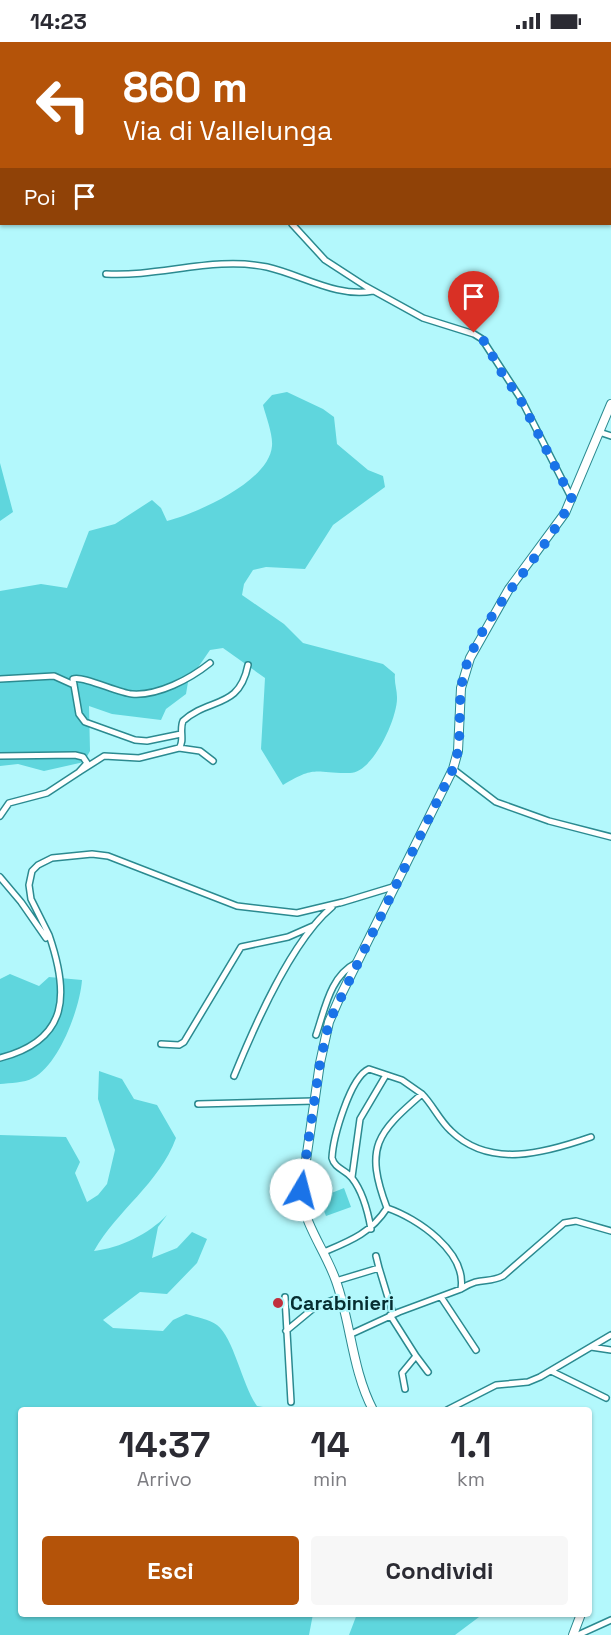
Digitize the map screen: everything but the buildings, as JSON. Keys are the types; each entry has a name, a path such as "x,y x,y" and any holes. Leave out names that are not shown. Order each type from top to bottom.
{"main road":[{"path":"372,1407 361,1381 336,1281 306,1214 301,1195 314,1101 329,1022 453,769 458,752 460,688 470,658 509,589 551,535 572,499 611,404"},
{"path":"573,1635 580,1617"}],"street":[{"path":"293,225 327,262 374,291 423,318 474,333 482,339 520,399 572,499"},
{"path":"106,274 226,264 255,265 339,290 360,293 374,291"},
{"path":"599,432 611,436"},
{"path":"181,734 147,741 135,740 87,723 79,714 73,679 78,677 119,692 146,693 190,678 210,663"},
{"path":"178,748 182,744 183,722 190,716 235,694 245,678 248,665"},
{"path":"0,679 44,675 59,677 74,685"},
{"path":"0,816 9,803 44,794 104,756 139,758 178,748 196,749 213,761"},
{"path":"0,756 78,755 84,757 87,763 79,772"},
{"path":"453,769 496,802 549,821 611,837"},
{"path":"0,1058 34,1043 53,1023 60,1009 61,971 49,935 33,902 29,885 33,868 52,858 104,855 222,902 274,912 306,912 396,886"},
{"path":"0,877 21,902 42,935 46,938 49,935"},
{"path":"234,1076 255,1024 278,982 317,923 330,909 343,902"},
{"path":"161,1044 176,1045 184,1042 241,947 288,937 317,923"},
{"path":"316,1035 336,980 345,969 357,962"},
{"path":"371,1229 362,1196 352,1177 332,1161 337,1123 364,1071 370,1069 404,1081 422,1094 452,1132 469,1145 491,1154 533,1152 591,1137"},
{"path":"352,1177 360,1119 386,1075"},
{"path":"422,1094 396,1116 377,1144 376,1174 387,1208 414,1220 440,1240 459,1270 461,1289"},
{"path":"198,1104 314,1101"},
{"path":"324,1252 371,1229 387,1208"},
{"path":"350,1335 392,1315 461,1289 476,1280 492,1280 503,1275 564,1223 576,1221 611,1231"},
{"path":"376,1256 392,1315 428,1372"},
{"path":"336,1281 379,1268"},
{"path":"285,1297 291,1402"},
{"path":"286,1331 315,1307 341,1297"},
{"path":"441,1297 476,1350"},
{"path":"453,1407 493,1386 528,1382 611,1335"},
{"path":"591,1347 611,1350"},
{"path":"405,1389 402,1373 416,1356"},
{"path":"551,1371 606,1398"},
{"path":"578,1635 611,1620"}],"shaded area":[{"path":"287,392 323,409 334,417 337,444 368,470 383,476 385,487 333,525 305,569 266,567 253,570 244,584 242,595 284,624 303,643 383,664 395,674 396,706 389,730 375,754 359,771 350,773 310,772 283,785 261,749 265,678 223,648 210,650 188,682 186,694 166,709 161,720 112,714 89,706 90,751 84,762 44,771 18,764 0,766 0,591 41,584 67,588 89,531 115,524 152,500 161,508 167,521 196,511 230,494 259,472 268,459 272,441 263,405 272,395"},
{"path":"0,463 13,512 0,521"},
{"path":"10,974 39,986 49,977 82,980 72,1020 51,1061 29,1080 0,1084 0,979"},
{"path":"99,1071 122,1079 134,1099 157,1105 176,1138 169,1154 149,1183 103,1236 94,1251 114,1247 134,1239 167,1215 158,1227 152,1258 177,1248 192,1232 207,1239 197,1263 167,1294 140,1292 103,1320 113,1328 163,1331 173,1320 186,1314 214,1323 223,1331 228,1340 257,1406 263,1407 18,1407 18,1617 312,1617 309,1635 0,1635 0,1135 66,1137 80,1162 75,1173 87,1202 98,1195 107,1184 115,1150 98,1099"},
{"path":"344,1188 351,1207 326,1216 319,1198"},
{"path":"356,1617 479,1617 455,1635 349,1635"}],"place":[{"name":"Carabinieri","path":"278,1303"}],"route":[{"path":"301,1190 320,1063 329,1022 453,769 458,752 459,699 468,662 509,589 551,535 572,499 520,399 500,370 485,342 474,333"}]}
